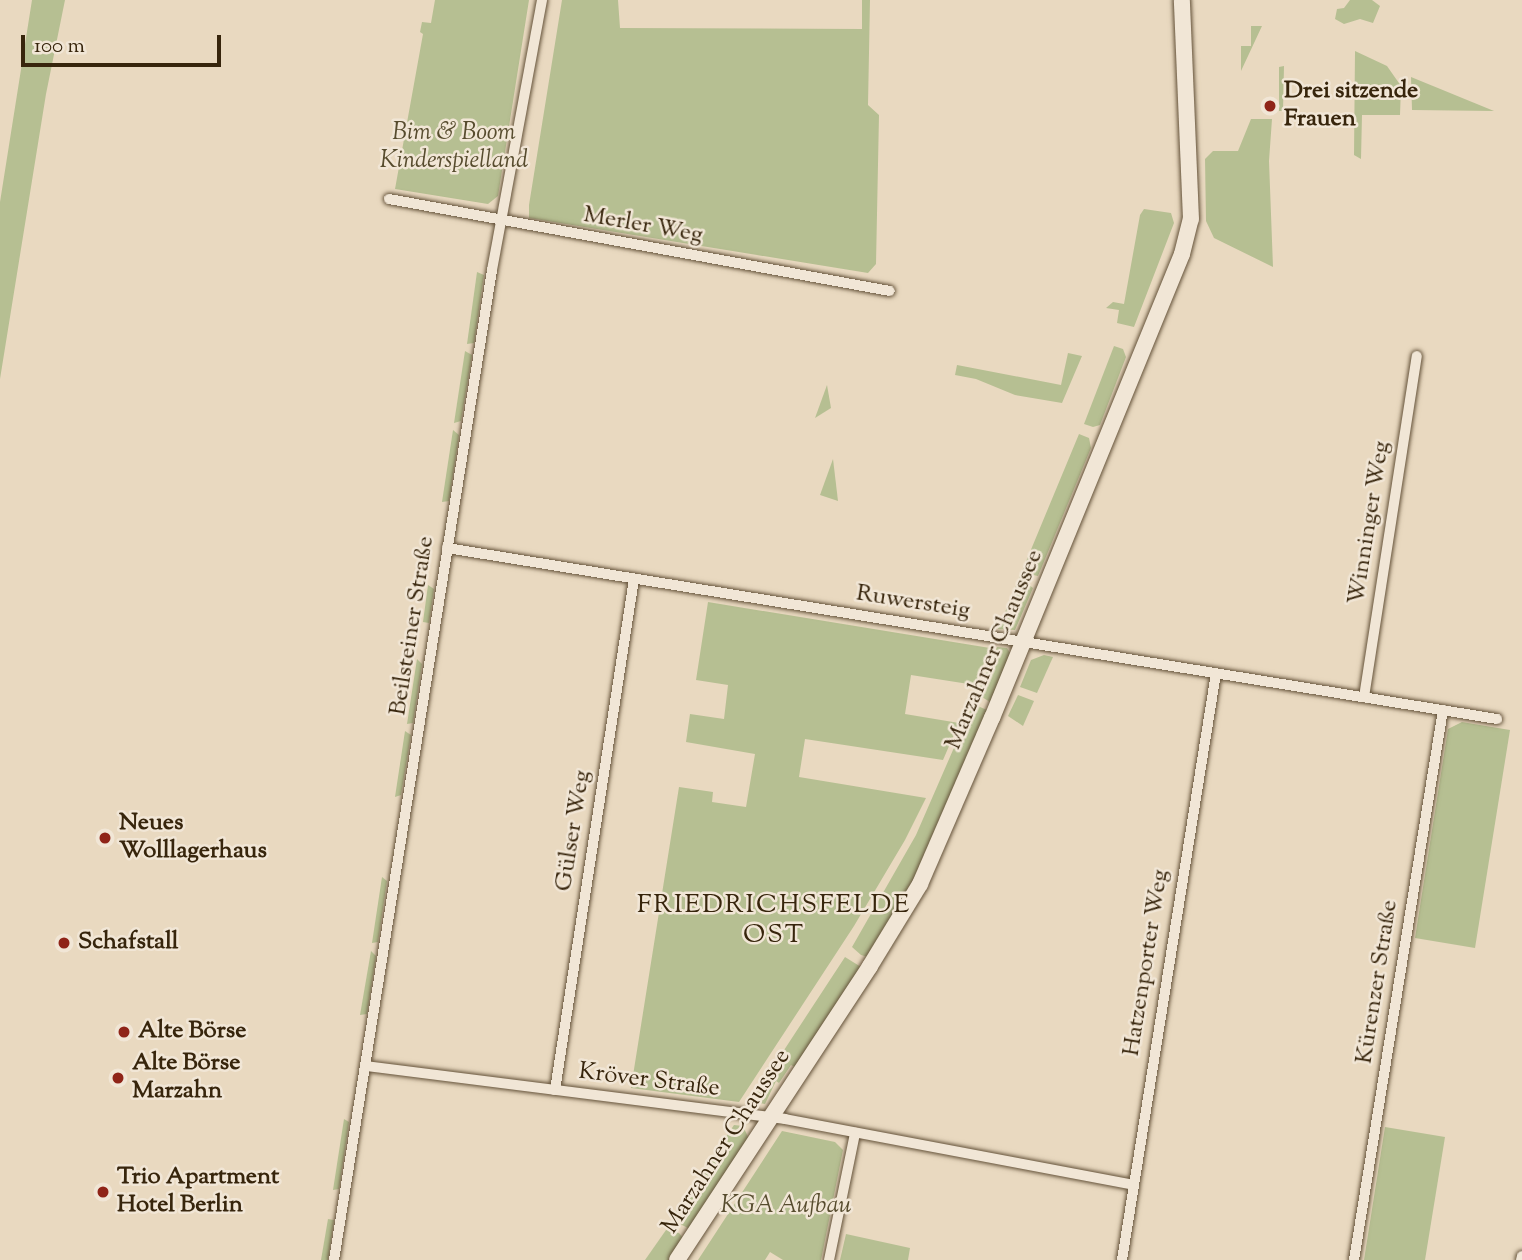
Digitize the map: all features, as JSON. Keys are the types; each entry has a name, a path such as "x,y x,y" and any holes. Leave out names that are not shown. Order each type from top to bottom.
{"street":[{"name":"Beilsteiner Straße","path":"334,1260 492,270 542,0"},
{"name":"Marzahner Chaussee","path":"677,1260 772,1118 920,884 1023,642 1187,239 1191,202 1182,0"},
{"name":"Merler Weg","path":"389,199 890,291"},
{"name":"Winninger Weg","path":"1364,697 1417,356"},
{"name":"Ruwersteig","path":"447,548 1497,719"},
{"name":"Gülser Weg","path":"555,1090 634,579"},
{"name":"Hatzenporter Weg","path":"1122,1260 1216,673"},
{"name":"Kürenzer Straße","path":"1354,1260 1443,710"},
{"name":"Kröver Straße","path":"366,1066 772,1118 1133,1185"},
{"path":"830,1260 855,1133"}],"green space":[{"path":"32,0 65,0 46,94 0,379 0,202"},
{"name":"Bim & Boom Kinderspielland","path":"435,0 529,0 498,196 488,204 395,189 423,34 420,32 422,22 431,23"},
{"path":"562,0 618,0 620,28 862,29 862,0 870,0 868,105 879,115 876,264 868,273 529,218"},
{"path":"1350,0 1372,0 1380,6 1373,23 1360,19 1344,24 1335,19 1337,9 1344,8"},
{"path":"1251,26 1262,26 1241,71 1241,46 1251,46"},
{"path":"1355,51 1387,66 1401,86 1400,115 1362,115 1361,159 1354,155"},
{"path":"1284,66 1283,111 1279,111 1279,67"},
{"path":"1411,77 1494,111 1412,110"},
{"path":"1251,119 1272,119 1269,161 1273,267 1214,238 1206,221 1205,159 1213,151 1238,151"},
{"path":"1144,209 1171,213 1174,223 1134,327 1117,323 1119,310 1106,308 1113,302 1124,304 1140,215"},
{"path":"477,272 484,275 474,343 467,344"},
{"path":"1114,346 1123,349 1126,357 1100,425 1093,427 1084,424"},
{"path":"465,351 472,355 461,421 454,423"},
{"path":"1068,353 1082,356 1062,403 1015,395 976,379 955,375 957,365 1061,385"},
{"path":"827,385 831,408 815,418"},
{"path":"453,430 459,435 449,501 442,502"},
{"path":"1079,434 1089,438 1091,448 1038,576 1033,575 1029,585 1033,588 1015,630 998,629"},
{"path":"833,459 838,501 820,495"},
{"path":"428,585 434,589 429,623 423,622"},
{"path":"708,602 990,648 975,685 911,675 905,714 959,723 943,760 805,739 799,777 926,798 905,840 854,926 739,1102 631,1088 679,787 713,792 712,802 746,807 755,754 686,742 690,714 724,719 728,685 696,680"},
{"path":"997,647 1007,648 1010,653 990,702 977,694"},
{"path":"1044,655 1053,657 1037,693 1020,687 1031,660"},
{"path":"417,659 422,664 413,723 407,724"},
{"path":"1018,695 1034,701 1023,726 1008,716"},
{"path":"973,704 987,710 935,837 915,879 868,957 861,955 852,947 916,835"},
{"path":"1462,722 1510,730 1475,948 1415,938 1448,729"},
{"path":"405,731 411,735 401,795 395,797"},
{"path":"382,877 387,881 378,942 372,943"},
{"path":"371,951 376,956 367,1014 360,1015"},
{"path":"845,957 861,967 795,1067 791,1065 779,1083 776,1081 765,1104 750,1102"},
{"path":"344,1119 349,1122 339,1189 333,1190"},
{"path":"734,1125 743,1126 749,1139 690,1229 674,1221 672,1217"},
{"path":"1385,1127 1445,1137 1425,1260 1364,1260"},
{"name":"KGA Aufbau","path":"782,1131 835,1142 843,1150 821,1260 783,1260 770,1252 765,1260 698,1260"},
{"path":"328,1219 334,1220 328,1260 321,1260"},
{"path":"666,1230 679,1233 683,1238 669,1260 645,1260"},
{"name":"KGA Aufbau","path":"846,1234 910,1248 908,1260 840,1260"}],"place":[{"name":"Drei sitzende Frauen","path":"1270,106"},
{"name":"Neues Wolllagerhaus","path":"105,838"},
{"name":"Schafstall","path":"64,943"},
{"name":"Alte Börse","path":"124,1032"},
{"name":"Alte Börse Marzahn","path":"118,1078"},
{"name":"Trio Apartment Hotel Berlin","path":"103,1192"}],"district":[{"name":"FRIEDRICHSFELDE OST","path":"774,920"}]}
